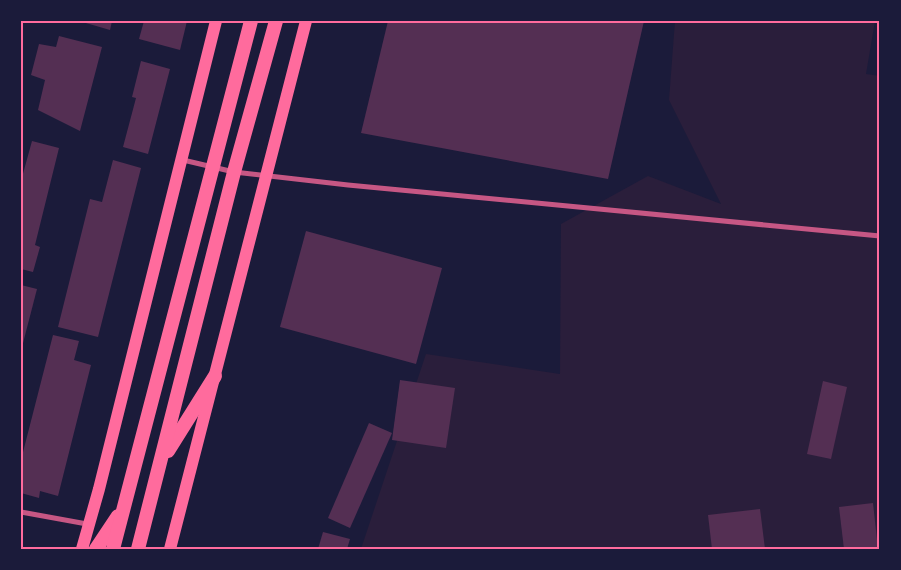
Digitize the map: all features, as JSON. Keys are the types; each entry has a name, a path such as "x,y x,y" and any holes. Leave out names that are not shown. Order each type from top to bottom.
{"highway":[{"path":"113,549 251,21"},
{"path":"138,549 234,172 276,21"},
{"path":"160,462 215,376"},
{"path":"96,549 124,507"}],"main road":[{"path":"82,549 183,160 216,21"},
{"path":"170,549 306,21"}],"street":[{"path":"183,160 213,168 266,176 880,236"},
{"path":"21,512 88,524"}],"shaded area":[{"path":"675,21 875,21 866,74 880,76 880,549 361,549 426,354 560,374 561,224 648,176 721,204 669,100"}],"building":[{"path":"79,21 112,21 110,30"},
{"path":"144,21 187,21 180,50 139,39"},
{"path":"388,21 644,21 608,179 361,133"},
{"path":"59,36 102,47 80,131 38,110 45,80 31,75 39,44 56,47"},
{"path":"141,61 170,69 148,154 123,147 136,98 132,97"},
{"path":"32,141 59,148 35,245 40,247 33,272 21,269 21,181"},
{"path":"113,160 141,168 98,337 58,327 90,199 102,202"},
{"path":"306,231 442,268 416,364 280,327"},
{"path":"21,285 37,289 22,347 21,347"},
{"path":"53,335 79,341 74,360 91,365 58,496 40,491 39,498 21,493 21,460"},
{"path":"400,380 455,388 446,448 392,440"},
{"path":"823,381 847,387 831,459 807,454"},
{"path":"369,423 392,433 350,528 328,518"},
{"path":"873,503 878,549 844,549 839,507"},
{"path":"760,509 765,549 712,549 708,515"},
{"path":"323,532 350,539 347,549 318,549"}]}
